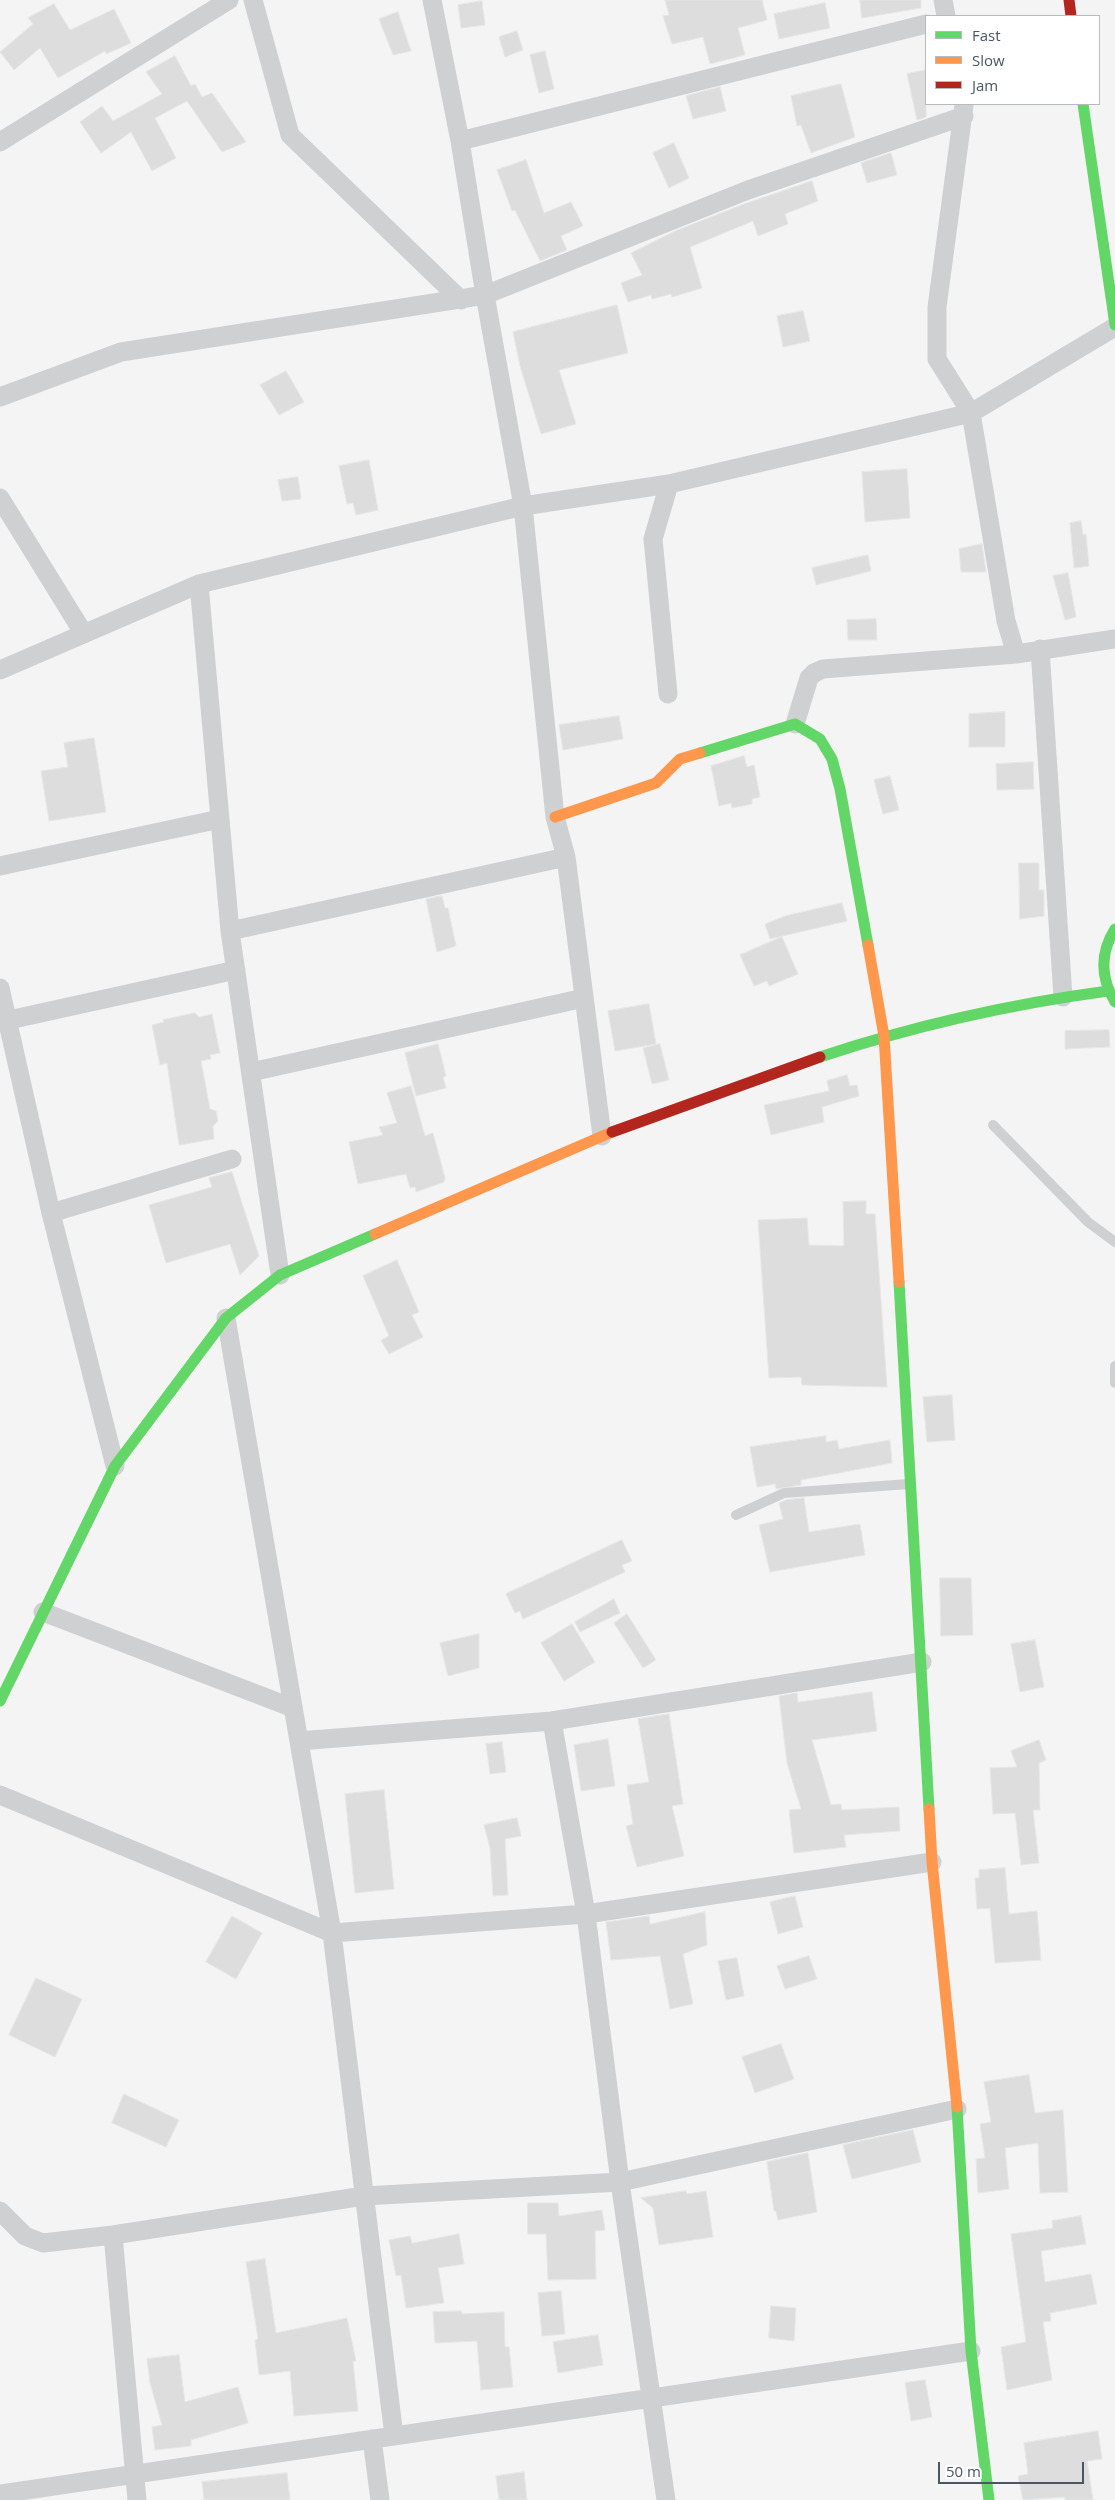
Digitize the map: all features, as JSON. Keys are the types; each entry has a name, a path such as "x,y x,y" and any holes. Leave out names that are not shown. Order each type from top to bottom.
{"main road":[{"path":"1069,0 1071,15"},
{"path":"1084,105 1115,326"},
{"path":"555,817 656,783 680,759 796,724 820,739 834,767 842,799 884,1036 912,1484 932,1862 957,2109 971,2351 989,2500"},
{"path":"1115,929 1104,954 1104,979 1108,991 1115,1002"},
{"path":"0,1701 115,1466 226,1318 280,1275 602,1136 779,1071 884,1036 1063,997 1108,991"}],"street":[{"path":"0,142 229,0"},
{"path":"253,0 290,135 461,300"},
{"path":"432,0 460,141 484,295 523,506 555,817 566,857 602,1136"},
{"path":"943,0 946,15"},
{"path":"460,141 925,24"},
{"path":"0,397 120,352 484,295 748,190 964,110 937,307 936,359 971,413 1006,621 1016,654"},
{"path":"0,670 199,584 523,506 669,484 971,413 1115,326"},
{"path":"668,694 653,539 669,484"},
{"path":"0,498 84,634"},
{"path":"199,584 230,931 280,1275"},
{"path":"796,724 809,678 814,673 823,669 1016,654 1115,639"},
{"path":"1040,649 1063,997"},
{"path":"0,866 220,819"},
{"path":"230,931 566,857"},
{"path":"4,1021 236,970"},
{"path":"0,988 4,1021 115,1466"},
{"path":"251,1072 584,998"},
{"path":"51,1213 232,1159"},
{"path":"226,1318 332,1933 394,2436"},
{"path":"43,1612 293,1708"},
{"path":"299,1741 552,1721 922,1662"},
{"path":"552,1721 586,1914 620,2182 666,2500"},
{"path":"0,1794 332,1933 586,1914 932,1862"},
{"path":"0,2212 25,2236 43,2243 114,2235 364,2196 620,2182 957,2109"},
{"path":"114,2235 137,2500"},
{"path":"0,2494 971,2351"},
{"path":"372,2439 380,2500"}],"lane":[{"path":"994,1125 1088,1222 1115,1242"},
{"path":"1115,1366 1115,1383"},
{"path":"736,1515 784,1493 912,1484"}],"building":[{"path":"665,0 762,0 767,20 738,28 745,55 710,64 703,37 672,44 663,16 669,15"},
{"path":"860,0 921,0 921,8 862,18"},
{"path":"482,1 485,25 461,28 458,5"},
{"path":"825,3 830,28 779,39 774,14"},
{"path":"54,4 70,30 114,9 131,43 106,54 105,51 58,78 40,48 14,70 0,52 33,24 28,18"},
{"path":"398,12 411,51 393,55 379,19"},
{"path":"517,31 523,50 505,57 499,37"},
{"path":"545,51 554,89 539,93 530,55"},
{"path":"175,56 191,86 195,84 202,97 212,93 246,142 222,152 187,101 155,118 176,158 152,171 131,132 101,153 80,122 102,106 113,121 162,94 146,72"},
{"path":"925,70 926,117 917,120 907,74"},
{"path":"841,84 855,137 811,153 801,125 797,126 791,96"},
{"path":"720,87 726,111 693,119 686,96"},
{"path":"674,143 689,178 669,188 653,153"},
{"path":"891,153 897,175 867,183 861,163"},
{"path":"526,160 544,213 571,202 583,226 561,236 567,250 540,261 515,210 512,211 497,170"},
{"path":"812,181 818,201 785,214 788,224 758,236 753,221 690,247 702,288 672,297 671,294 652,299 651,295 628,302 621,283 642,275 631,253 675,231 744,204"},
{"path":"617,305 628,353 559,370 576,424 541,434 520,366 513,332"},
{"path":"803,311 810,341 783,347 777,316"},
{"path":"286,371 304,402 279,415 260,385"},
{"path":"369,460 378,510 356,515 353,503 347,504 339,466"},
{"path":"907,469 910,518 865,522 862,472"},
{"path":"298,477 301,499 282,501 278,480"},
{"path":"1081,521 1083,535 1086,534 1089,566 1074,568 1070,523"},
{"path":"982,544 986,572 961,572 959,549"},
{"path":"868,555 871,571 816,585 812,568"},
{"path":"1068,573 1076,617 1065,620 1053,576"},
{"path":"876,619 877,640 848,640 847,620"},
{"path":"1005,712 1005,747 969,747 969,714"},
{"path":"619,716 623,739 563,750 559,725"},
{"path":"94,738 106,812 49,821 41,771 68,767 64,743"},
{"path":"744,756 747,767 754,765 760,797 752,799 752,804 732,808 731,803 719,806 711,766"},
{"path":"1033,762 1034,789 997,790 996,764"},
{"path":"890,776 899,810 883,814 874,780"},
{"path":"1019,863 1039,863 1039,890 1044,890 1044,916 1020,919"},
{"path":"442,896 445,908 448,908 456,946 437,952 426,899"},
{"path":"842,903 847,921 770,939 765,924 785,916"},
{"path":"782,937 798,974 769,986 767,981 754,986 740,955"},
{"path":"649,1004 656,1044 615,1051 608,1011"},
{"path":"195,1013 199,1017 212,1014 220,1053 210,1055 211,1059 201,1061 210,1109 216,1111 218,1121 213,1126 214,1139 179,1145 167,1063 160,1065 152,1025 164,1022 163,1020"},
{"path":"1109,1030 1110,1047 1065,1049 1065,1031"},
{"path":"438,1044 446,1076 443,1077 446,1088 416,1096 405,1053"},
{"path":"660,1044 669,1080 652,1084 643,1048"},
{"path":"847,1075 850,1086 857,1085 859,1096 822,1107 824,1122 771,1135 764,1105 829,1091 827,1081"},
{"path":"411,1086 425,1136 433,1133 445,1178 444,1182 416,1192 415,1187 410,1188 406,1174 358,1184 349,1142 383,1135 379,1127 397,1123 387,1093"},
{"path":"232,1172 259,1256 240,1275 230,1244 166,1263 149,1205 212,1187 209,1178"},
{"path":"866,1201 866,1214 875,1214 887,1387 802,1385 801,1377 769,1378 758,1220 807,1218 809,1245 844,1246 843,1202"},
{"path":"397,1260 419,1312 412,1315 423,1337 389,1354 381,1340 389,1336 363,1276"},
{"path":"952,1395 955,1440 927,1442 923,1397"},
{"path":"826,1436 826,1442 837,1440 839,1449 890,1440 892,1463 801,1480 801,1485 776,1489 775,1484 757,1487 750,1447"},
{"path":"804,1498 809,1532 860,1524 865,1555 770,1572 759,1525 783,1519 779,1503 786,1500"},
{"path":"622,1540 632,1561 622,1565 625,1572 523,1619 520,1611 515,1613 506,1594"},
{"path":"940,1578 971,1578 973,1635 941,1636"},
{"path":"614,1599 620,1613 580,1632 575,1622"},
{"path":"627,1614 656,1660 643,1668 614,1623"},
{"path":"572,1624 595,1662 564,1681 541,1643"},
{"path":"479,1634 479,1668 448,1676 440,1643"},
{"path":"1035,1640 1044,1687 1020,1692 1011,1644"},
{"path":"872,1692 877,1731 812,1740 831,1805 841,1804 842,1810 899,1807 900,1831 844,1835 846,1847 794,1853 789,1810 801,1809 787,1763 779,1696 797,1693 798,1702"},
{"path":"669,1714 683,1804 672,1806 684,1856 637,1867 626,1826 633,1824 627,1785 649,1782 638,1719"},
{"path":"608,1739 615,1786 581,1791 574,1745"},
{"path":"1039,1740 1046,1760 1039,1763 1040,1810 1033,1810 1039,1863 1021,1865 1015,1813 993,1814 990,1768 1017,1767 1011,1751"},
{"path":"502,1742 506,1772 490,1774 486,1744"},
{"path":"384,1790 394,1889 355,1893 345,1794"},
{"path":"517,1818 521,1836 505,1839 508,1895 493,1896 490,1848 484,1825"},
{"path":"1005,1868 1009,1914 1037,1911 1041,1960 995,1963 990,1908 977,1909 975,1878 979,1878 979,1870"},
{"path":"795,1896 803,1927 778,1934 770,1902"},
{"path":"705,1912 707,1945 683,1954 693,2004 670,2009 660,1956 611,1960 606,1922 649,1916 650,1924"},
{"path":"232,1916 262,1933 236,1979 206,1962"},
{"path":"809,1956 817,1979 785,1989 777,1966"},
{"path":"737,1958 744,1996 726,2000 718,1961"},
{"path":"36,1978 82,1999 55,2057 9,2035"},
{"path":"781,2044 794,2079 755,2093 742,2057"},
{"path":"1029,2075 1035,2113 1063,2110 1068,2192 1040,2193 1038,2143 1005,2148 1009,2189 978,2193 976,2159 985,2158 980,2124 991,2122 984,2082"},
{"path":"124,2094 179,2120 166,2147 112,2123"},
{"path":"913,2130 921,2162 852,2179 843,2145"},
{"path":"808,2153 817,2212 778,2220 776,2211 774,2211 767,2162"},
{"path":"686,2191 687,2194 706,2191 713,2237 659,2245 653,2208 641,2198"},
{"path":"528,2203 558,2203 559,2216 602,2210 605,2230 595,2231 596,2279 548,2280 546,2234 528,2234"},
{"path":"1081,2216 1086,2244 1041,2251 1045,2282 1091,2274 1097,2304 1050,2313 1051,2321 1043,2322 1052,2380 1007,2390 1001,2347 1026,2342 1011,2234 1053,2228 1052,2221"},
{"path":"459,2234 464,2264 438,2268 444,2303 406,2308 401,2275 396,2276 389,2240 410,2236 412,2243"},
{"path":"265,2259 276,2333 347,2318 356,2361 353,2361 358,2411 294,2416 290,2371 259,2375 255,2340 258,2339 246,2262"},
{"path":"561,2291 565,2334 542,2336 538,2293"},
{"path":"771,2306 796,2308 794,2341 769,2338"},
{"path":"461,2311 462,2314 504,2312 505,2347 509,2347 513,2387 481,2390 477,2341 435,2343 433,2312"},
{"path":"598,2335 603,2365 558,2373 553,2342"},
{"path":"179,2355 185,2402 238,2387 248,2423 191,2440 191,2446 155,2450 152,2427 162,2425 150,2383 147,2359"},
{"path":"925,2380 932,2417 911,2421 905,2383"},
{"path":"1098,2431 1102,2459 1087,2461 1093,2500 1065,2500 1065,2497 1023,2500 1018,2476 1028,2474 1024,2443"},
{"path":"524,2472 527,2500 499,2500 496,2476"},
{"path":"287,2473 290,2500 204,2500 202,2482"}],"traffic: fast":[{"path":"1083,105 1115,325"},
{"path":"700,753 795,724 820,739 832,759 840,789 868,945"},
{"path":"1115,929 1104,956 1104,974 1115,1002"},
{"path":"820,1057 891,1035 962,1017 1035,1002 1108,991"},
{"path":"0,1701 115,1466 226,1318 280,1275 375,1234"},
{"path":"899,1282 929,1809"},
{"path":"957,2107 971,2351 989,2500"}],"traffic: slow":[{"path":"555,817 656,783 680,759 700,753"},
{"path":"868,945 884,1036 899,1282"},
{"path":"375,1234 612,1132"},
{"path":"929,1809 932,1862 957,2107"}],"traffic: jam":[{"path":"1069,0 1071,15"},
{"path":"612,1132 820,1057"}]}
